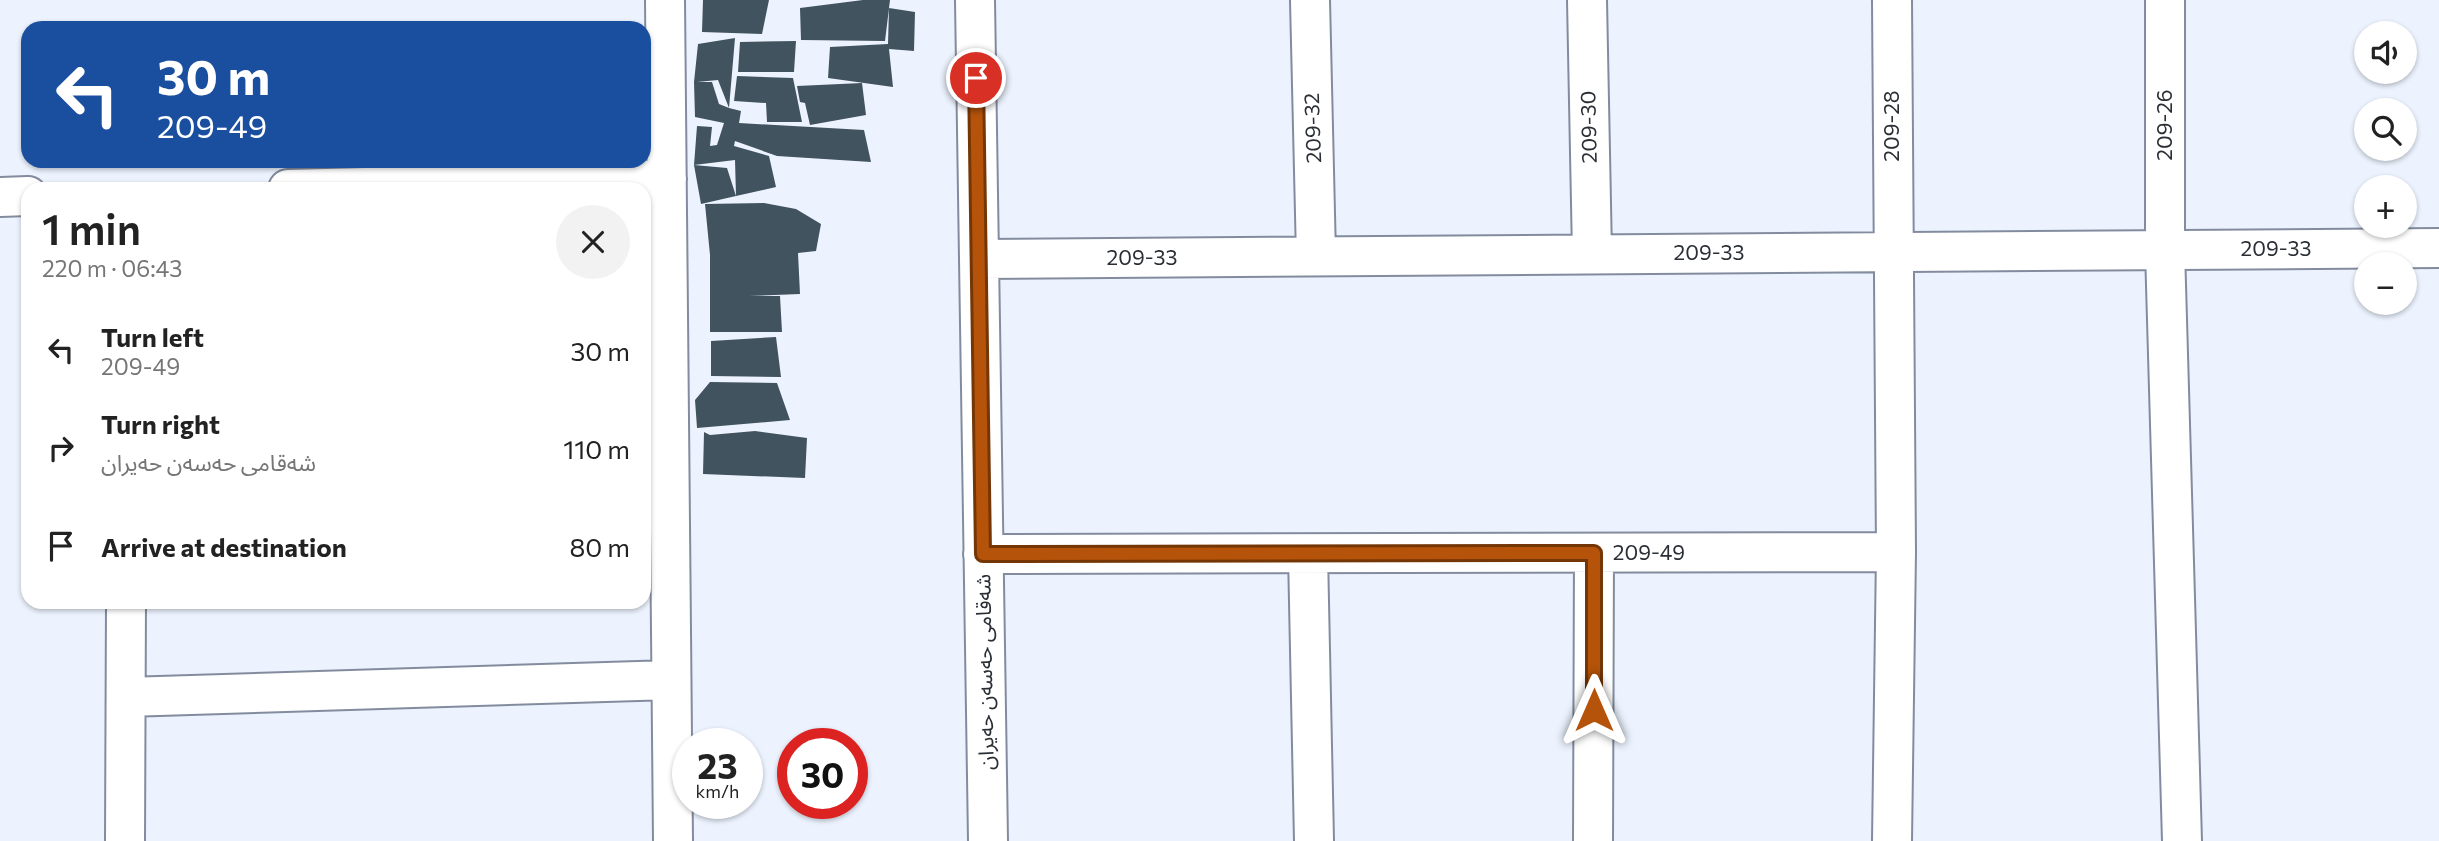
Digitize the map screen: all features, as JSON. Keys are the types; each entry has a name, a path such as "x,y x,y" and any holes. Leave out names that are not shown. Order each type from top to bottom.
{"street":[{"path":"665,0 667,178 656,415 671,680 673,841"},
{"name":"شەقامی حەسەن حەیران","path":"975,0 988,841"},
{"name":"209-32","path":"1310,0 1316,256"},
{"name":"209-30","path":"1587,0 1592,254"},
{"name":"209-28","path":"1892,0 1896,552 1892,841"},
{"name":"209-26","path":"2165,0 2165,250 2182,841"},
{"path":"529,182 667,178"},
{"path":"0,197 21,196"},
{"name":"209-33","path":"979,259 2439,248"},
{"name":"209-49","path":"983,554 1896,552"},
{"path":"1593,841 1594,553"},
{"path":"1308,554 1314,841"},
{"path":"125,841 126,609"},
{"path":"126,697 671,680"}],"building":[{"path":"703,0 769,0 762,34 702,32"},
{"path":"863,0 890,0 885,41 801,40 800,8"},
{"path":"889,8 915,12 914,51 889,49 893,87 828,78 830,47 888,44"},
{"path":"735,38 729,108 741,111 739,123 864,130 871,162 777,156 735,141 734,146 769,156 776,187 736,196 735,160 694,165 697,126 712,127 710,146 717,145 724,123 695,117 694,82 698,44","holes":["718,80 729,108 719,104 712,82 697,82"]},
{"path":"796,41 794,72 738,72 740,42"},
{"path":"737,76 793,78 802,122 767,122 766,103 734,101"},
{"path":"862,83 866,115 810,125 805,103 800,102 797,86"},
{"path":"694,165 727,168 736,196 701,204"},
{"path":"764,203 796,209 821,224 816,251 798,253 800,294 749,296 780,296 782,332 710,332 710,255 705,204"},
{"path":"776,337 781,377 711,376 711,341"},
{"path":"710,382 777,383 790,420 697,428 695,400"},
{"path":"755,431 807,438 805,478 703,474 704,432 710,435"}],"route":[{"path":"976,78 983,554 1594,553 1594,710"}]}
